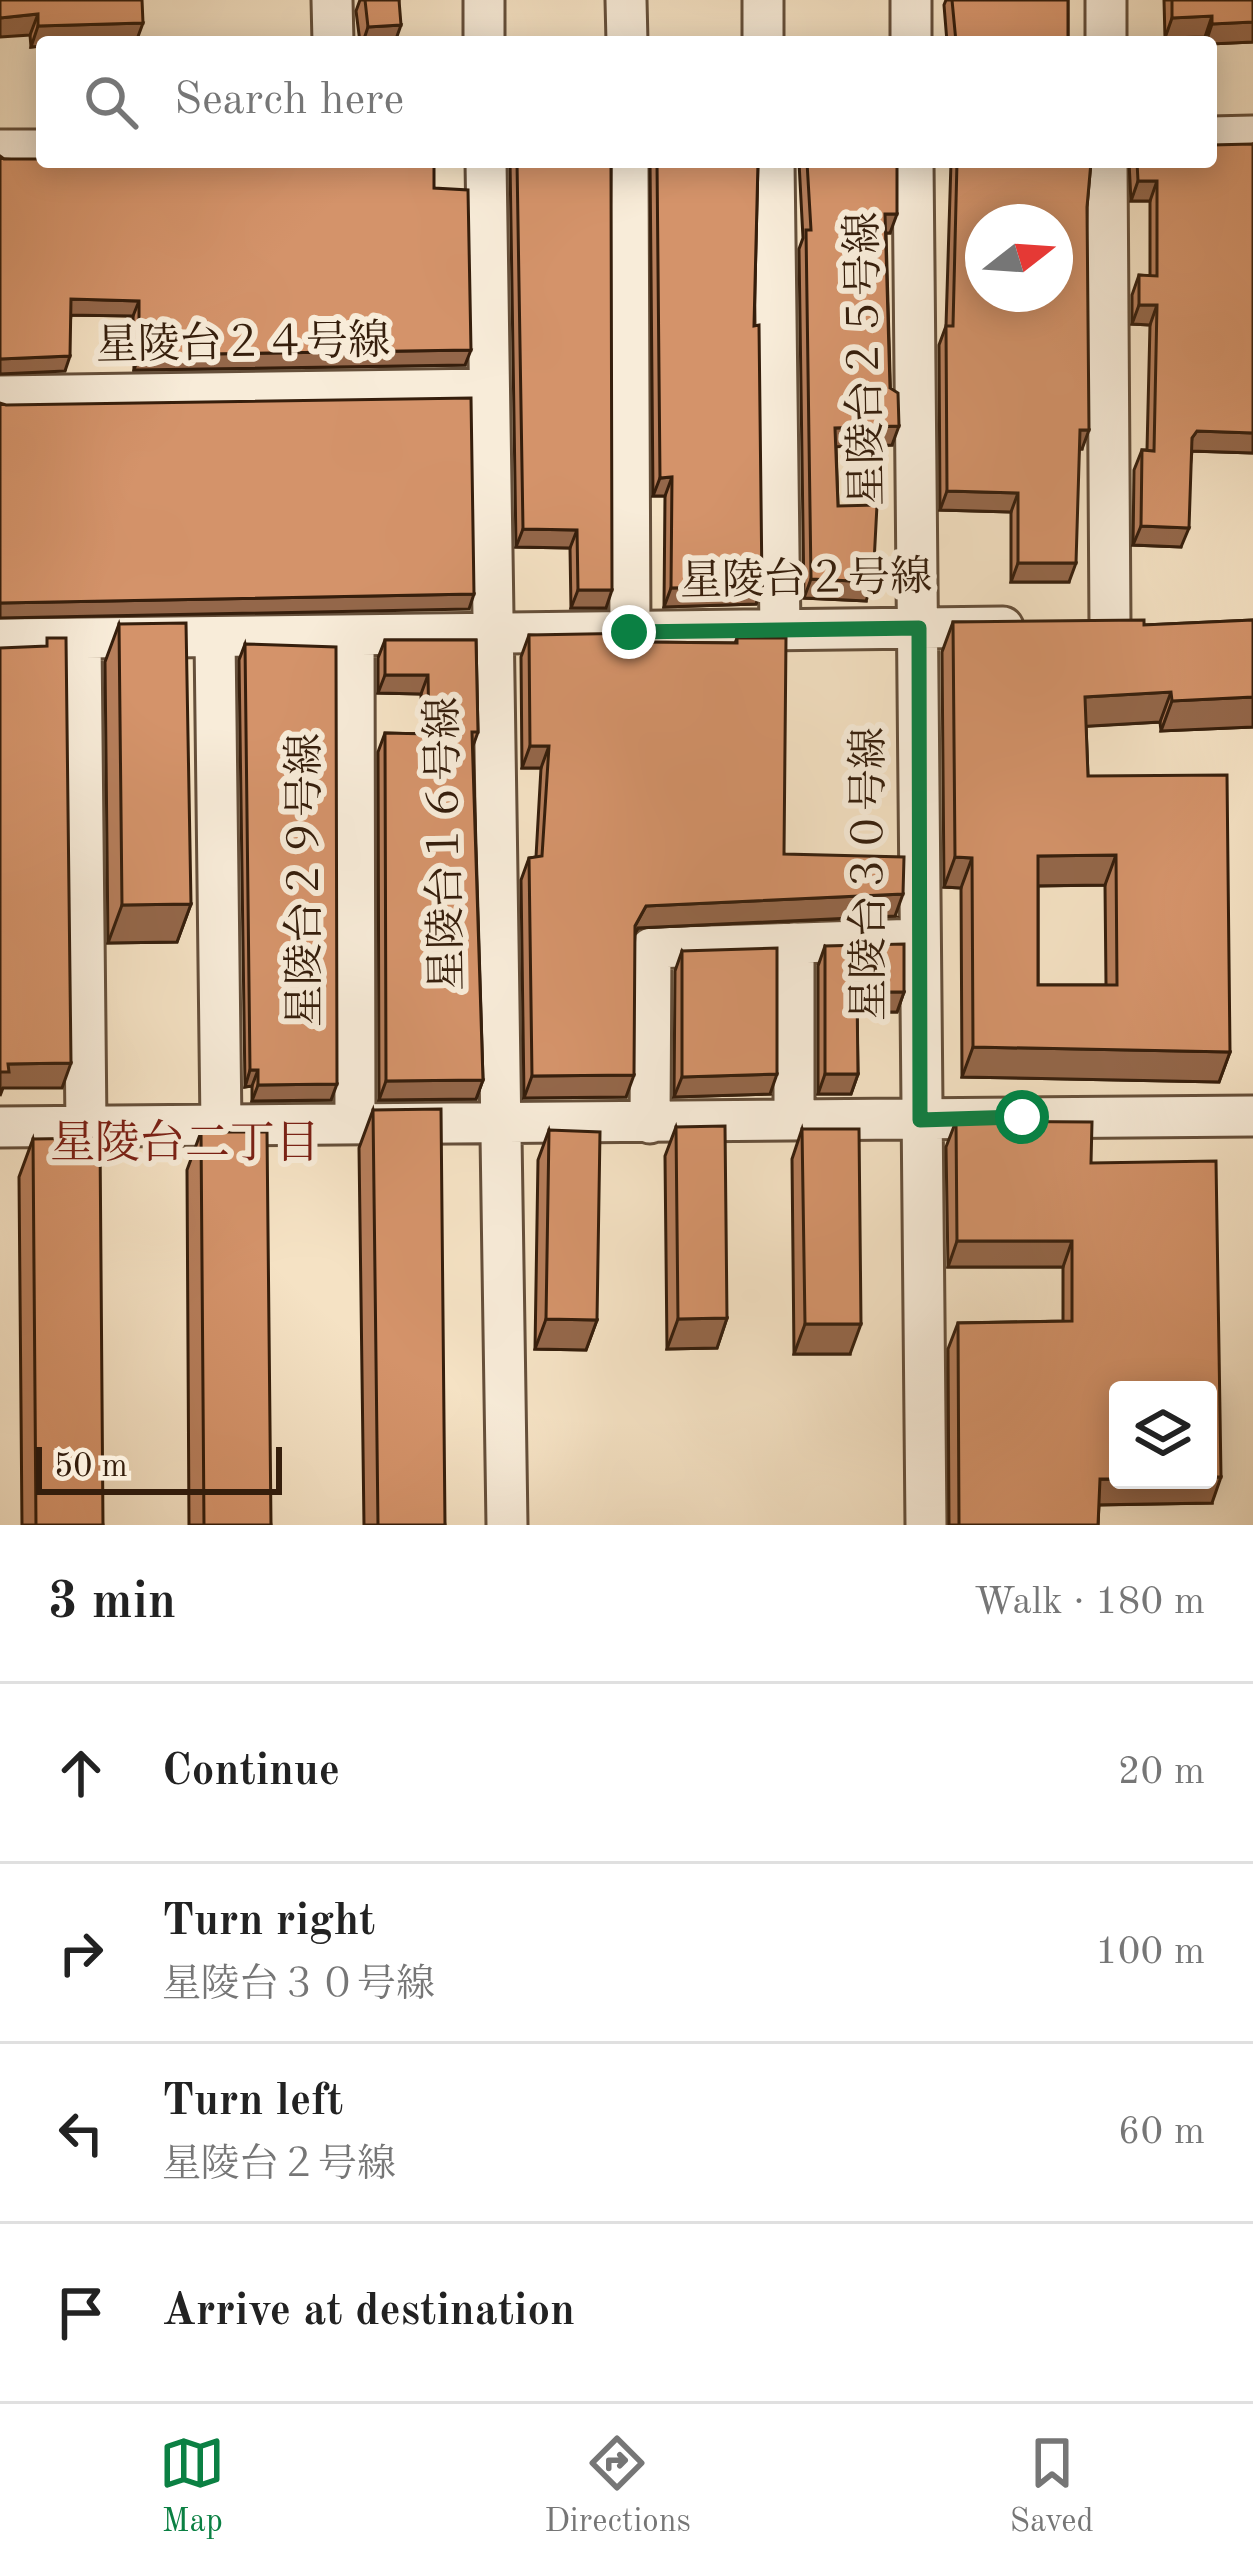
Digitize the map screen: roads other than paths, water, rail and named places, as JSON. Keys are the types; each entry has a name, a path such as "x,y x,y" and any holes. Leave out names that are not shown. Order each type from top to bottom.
{"street":[{"path":"332,0 333,36"},
{"path":"484,0 484,36"},
{"path":"626,0 627,36"},
{"path":"763,0 763,36"},
{"path":"911,0 911,36"},
{"path":"1106,0 1106,36"},
{"path":"1217,137 1253,136"},
{"path":"0,150 36,150"},
{"name":"星陵台１６号線","path":"486,168 507,1525"},
{"path":"628,168 629,632"},
{"path":"774,168 780,630"},
{"name":"星陵台２５号線","path":"913,168 919,628"},
{"path":"1107,168 1110,625"},
{"name":"星陵台２４号線","path":"0,396 488,389"},
{"name":"星陵台２号線","path":"0,639 1158,625"},
{"name":"星陵台３０号線","path":"919,628 926,1525"},
{"name":"星陵台２９号線","path":"354,636 355,1124"},
{"path":"215,638 221,1125"},
{"path":"81,639 86,1126"},
{"path":"650,1123 651,948 920,939"},
{"path":"794,944 794,1120"},
{"path":"0,1127 1253,1116"}],"district":[{"name":"星陵台二丁目","path":"185,1145"}]}
